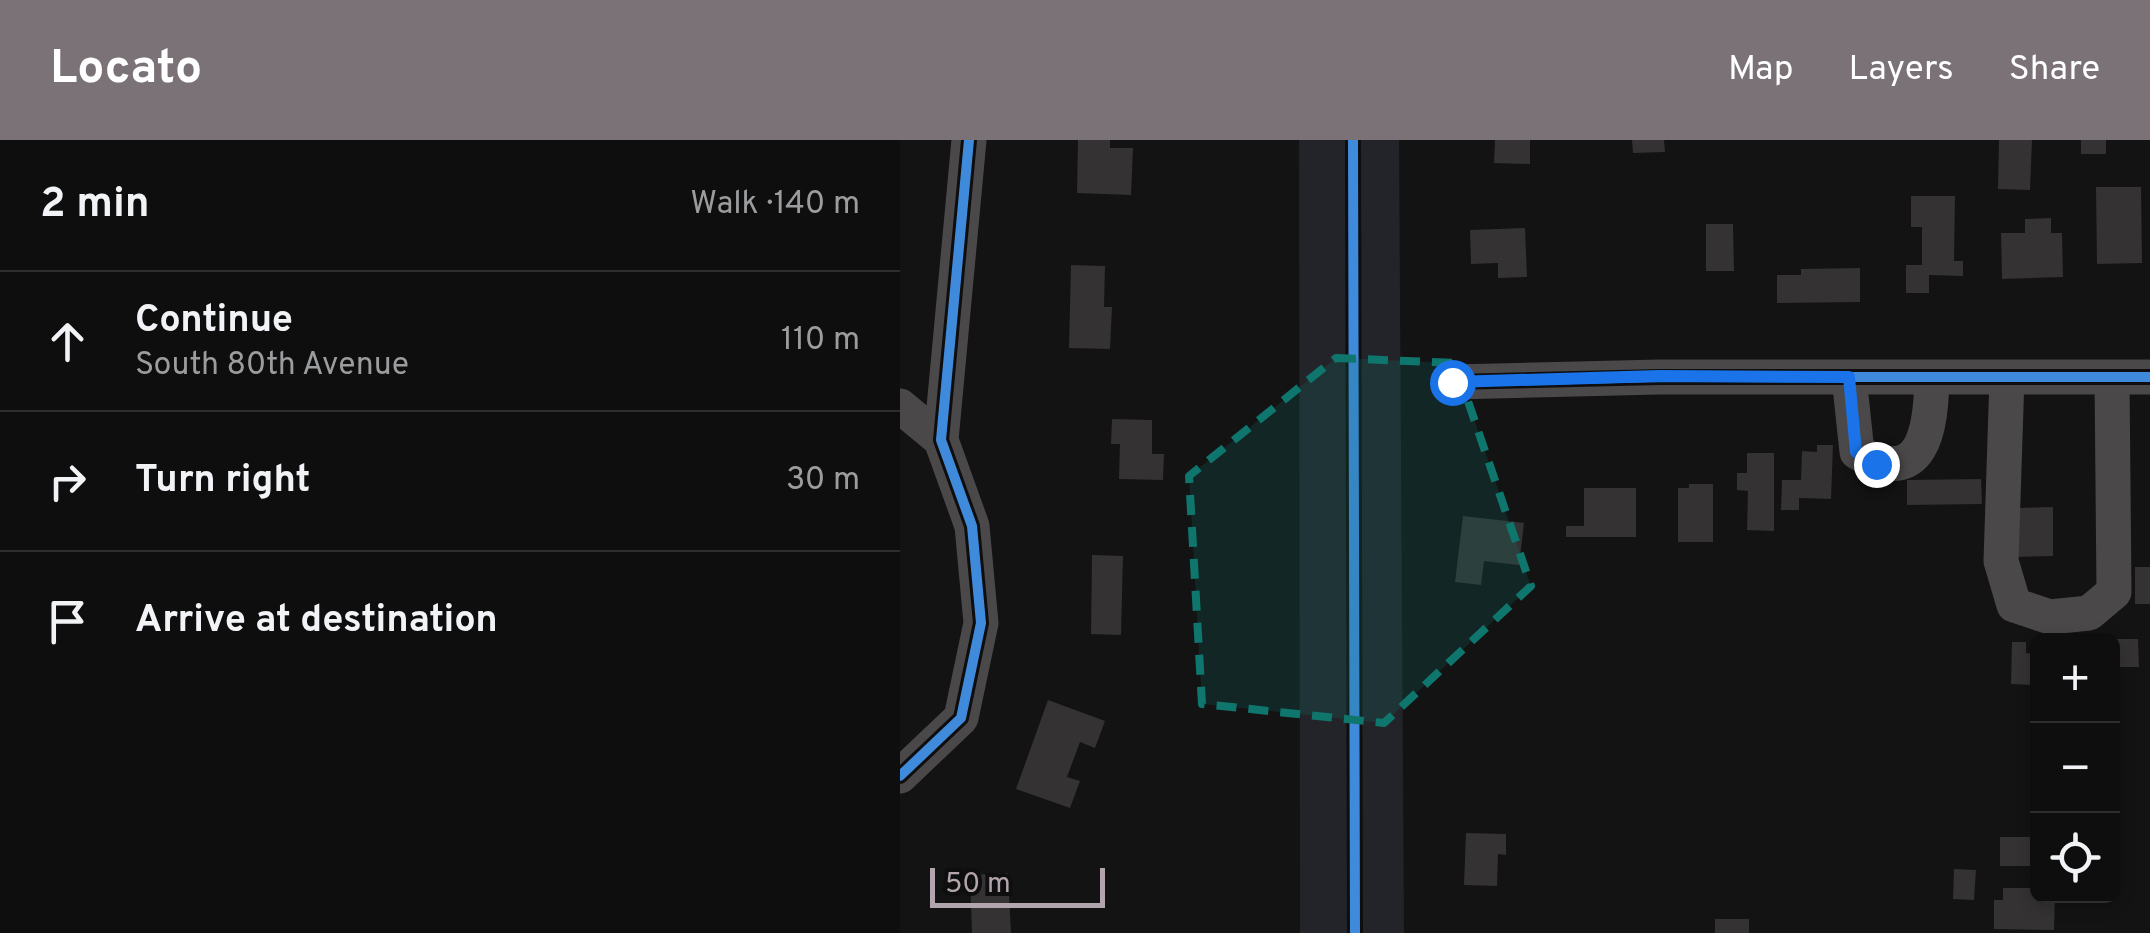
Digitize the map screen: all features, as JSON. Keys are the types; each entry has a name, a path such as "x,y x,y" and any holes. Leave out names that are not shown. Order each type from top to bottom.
{"street":[{"path":"900,776 961,718 980,622 972,526 941,440 969,140"},
{"path":"1452,382 1659,376 2150,377"},
{"path":"1849,377 1856,452 1876,464 1907,462 1921,450 1931,421 1932,377"},
{"path":"2007,377 2001,561 2014,604 2050,617 2089,613 2114,592 2112,377"},
{"path":"900,406 941,440"}],"highlighted area":[{"path":"1336,358 1455,363 1531,586 1384,723 1202,704 1189,476"}],"shaded area":[{"path":"1299,140 1399,140 1404,933 1300,933"}],"building":[{"path":"1078,140 1110,140 1110,148 1133,148 1131,195 1077,193"},
{"path":"1495,140 1530,140 1530,164 1494,163"},
{"path":"1632,140 1664,140 1665,152 1633,153"},
{"path":"1999,140 2032,140 2030,190 1998,189"},
{"path":"2081,140 2106,140 2106,154 2081,154"},
{"path":"2096,187 2141,187 2142,263 2097,264"},
{"path":"1911,196 1955,196 1954,261 1963,261 1963,276 1929,275 1929,293 1906,293 1906,265 1922,265 1922,227 1911,227"},
{"path":"2051,218 2051,233 2062,233 2063,277 2002,279 2001,233 2025,233 2025,219"},
{"path":"1706,224 1733,224 1734,271 1706,271"},
{"path":"1525,228 1527,277 1498,278 1498,263 1471,264 1470,230"},
{"path":"1071,265 1105,266 1104,307 1112,307 1110,349 1069,348"},
{"path":"1860,268 1860,302 1777,303 1777,275 1801,275 1801,269"},
{"path":"1112,419 1152,420 1152,454 1164,454 1163,480 1119,479 1120,444 1111,444"},
{"path":"1817,445 1833,445 1831,499 1799,498 1799,510 1781,510 1782,480 1801,480 1802,451 1817,452"},
{"path":"1747,453 1774,453 1774,531 1747,530 1748,491 1737,490 1737,473 1747,473"},
{"path":"1981,479 1982,504 1907,505 1907,480"},
{"path":"1689,484 1713,484 1713,542 1678,542 1678,488 1689,488"},
{"path":"1584,488 1636,488 1636,537 1566,537 1566,526 1584,526"},
{"path":"2053,507 2053,556 2011,557 2016,508"},
{"path":"1463,516 1524,523 1519,565 1484,561 1481,585 1455,582"},
{"path":"1092,555 1123,556 1121,635 1091,634"},
{"path":"2135,567 2150,567 2150,604 2135,604"},
{"path":"2120,639 2138,639 2139,667 2120,667"},
{"path":"2012,642 2026,642 2030,685 2011,684"},
{"path":"1048,700 1105,721 1095,748 1080,742 1067,777 1080,781 1070,808 1016,789"},
{"path":"1466,833 1506,834 1506,855 1498,854 1497,886 1464,885"},
{"path":"2000,837 2030,837 2030,866 2000,866"},
{"path":"1954,869 1976,870 1974,900 1953,899"},
{"path":"1008,873 1011,933 972,933 970,875"},
{"path":"2003,888 2030,888 2030,903 2055,903 2054,930 1994,929 1994,900 2003,900"},
{"path":"1715,919 1749,919 1749,933 1715,933"}],"cycle path":[{"path":"900,776 961,718 981,623 972,526 941,440 969,140"},
{"path":"1353,140 1355,933"},
{"path":"1452,382 1659,377 2150,377"}],"route":[{"path":"1452,382 1659,376 1849,377 1856,452 1876,464"}]}
